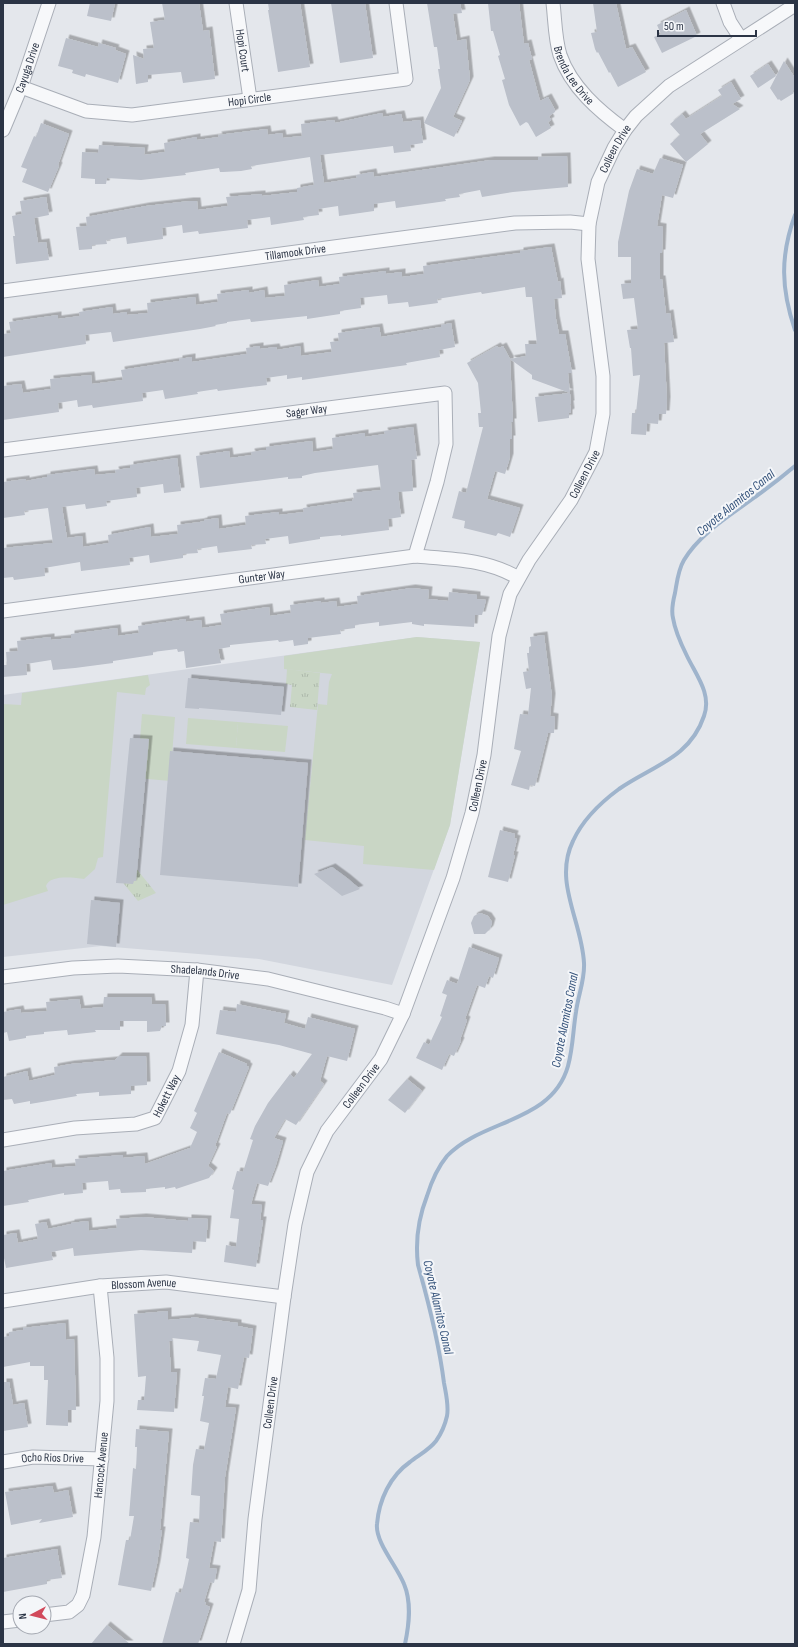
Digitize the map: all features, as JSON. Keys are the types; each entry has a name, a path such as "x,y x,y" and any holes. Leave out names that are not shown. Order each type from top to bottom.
{"street":[{"name":"Cayuga Drive","path":"3,130 21,87 49,3"},
{"name":"Hopi Court","path":"236,3 250,98"},
{"name":"Hopi Circle","path":"21,87 86,111 132,115 250,98 406,79 396,3"},
{"name":"Brenda Lee Drive","path":"553,3 560,54 574,84 610,119 625,130"},
{"path":"723,3 730,22 742,39"},
{"name":"Colleen Drive","path":"233,1644 249,1590 255,1519 284,1297 295,1224 307,1172 327,1131 381,1059 403,1014 453,878 472,813 484,755 499,636 510,594 528,560 571,500 596,452 603,414 603,376 588,258 589,224 598,182 614,148 625,130 636,116 669,86 795,5"},
{"name":"Tillamook Drive","path":"3,291 515,223 570,222 589,224"},
{"name":"Sager Way","path":"3,450 445,393 446,444 416,556"},
{"name":"Gunter Way","path":"3,611 416,556 464,560 505,570 518,578"},
{"name":"Shadelands Drive","path":"3,977 73,968 118,966 197,970 268,979 378,1006 403,1014"},
{"name":"Hokett Way","path":"3,1140 75,1128 136,1124 155,1118 179,1071 192,1025 197,970"},
{"name":"Blossom Avenue","path":"3,1301 100,1286 166,1282 284,1297"},
{"name":"Hancock Avenue","path":"52,1614 70,1612 78,1605 83,1595 94,1537 107,1401 107,1358 100,1286"},
{"name":"Ocho Rios Drive","path":"3,1462 33,1457 102,1459"}],"shaded area":[{"path":"417,637 480,642 450,825 392,985 259,959 101,946 3,957 3,695"}],"green space":[{"path":"417,637 480,642 450,825 434,870 363,864 364,846 305,840 318,704 327,705 329,682 332,674 284,669 284,656"},
{"path":"287,669 320,673 317,710 290,707 292,685 286,684"},
{"path":"148,675 150,685 146,688 145,695 117,692 103,857 98,858 95,869 84,879 57,878 48,882 46,886 48,891 3,905 3,704 21,705 22,693"},
{"path":"142,714 175,717 170,781 137,778"},
{"path":"188,718 238,722 236,748 186,744"},
{"path":"238,722 288,726 285,752 236,748"},
{"path":"135,867 156,893 138,901 119,878"}],"building":[{"path":"90,3 115,3 111,21 87,16"},
{"path":"162,3 199,3 203,31 209,30 215,79 183,83 181,72 148,75 148,82 136,84 133,55 144,59 143,49 154,48 150,22 165,20"},
{"path":"268,3 300,3 310,67 278,72"},
{"path":"331,3 365,3 373,58 340,63"},
{"path":"427,3 460,3 462,13 453,14 457,41 466,39 470,80 453,117 462,121 454,137 424,123 441,88 437,47 434,47"},
{"path":"488,3 519,3 524,44 528,43 532,59 529,60 540,101 548,97 555,110 555,112 549,116 551,120 548,122 551,128 536,137 528,123 526,122 520,126 509,105 502,80 505,79 498,56 500,55 493,31 491,31"},
{"path":"593,3 616,3 626,49 632,47 646,72 618,87 595,49 591,33 597,32"},
{"path":"686,10 697,36 662,53 654,37 661,34 657,25"},
{"path":"66,38 98,47 99,43 116,48 115,50 126,54 118,83 86,74 85,77 72,73 73,70 58,66"},
{"path":"784,61 795,78 795,89 792,91 794,93 781,101 779,99 778,100 770,88"},
{"path":"768,64 776,76 758,88 750,76"},
{"path":"731,82 741,99 732,104 740,109 700,134 708,144 686,162 670,144 680,135 670,124 682,114 686,119 722,96 718,90"},
{"path":"382,113 383,117 401,114 403,122 420,120 423,143 410,145 411,151 394,153 393,146 320,155 324,183 357,178 356,175 373,172 374,177 491,160 538,160 538,157 567,156 568,187 513,192 482,197 480,190 459,194 460,197 445,199 446,201 396,208 395,201 374,204 374,211 339,216 338,206 318,209 319,215 303,217 304,220 271,225 270,217 247,220 248,228 199,234 198,231 183,233 182,225 162,228 163,239 127,244 126,237 106,240 107,244 92,245 92,249 79,250 76,227 87,226 86,217 146,206 190,201 197,201 198,210 228,206 226,197 262,194 262,196 297,192 297,188 314,185 310,157 251,166 252,169 241,171 220,172 219,168 185,173 186,175 141,180 107,178 106,184 95,184 95,179 81,178 82,152 98,153 99,145 145,148 144,155 165,152 164,143 197,137 197,140 219,137 218,135 267,129 268,135 282,133 283,138 302,136 301,124 334,120 335,123"},
{"path":"41,123 69,134 58,165 59,166 48,192 22,182 27,169 21,167 34,136 36,137"},
{"path":"660,158 683,165 673,198 662,195 657,226 663,227 662,253 660,253 660,279 662,279 666,314 670,313 674,342 664,343 667,400 666,414 659,414 658,424 647,423 646,435 631,434 632,413 636,413 640,375 633,376 631,348 627,330 638,329 634,298 623,299 621,284 631,283 631,257 618,257 618,242 629,191 637,169 653,174"},
{"path":"46,197 49,215 34,218 38,243 46,242 49,260 16,264 13,236 15,236 12,216 22,214 20,201"},
{"path":"551,247 558,282 560,281 562,298 554,299 556,319 559,334 565,334 572,373 568,373 570,393 532,379 532,375 510,359 526,356 525,344 537,344 532,297 526,297 525,287 437,299 438,303 409,307 408,302 388,304 387,295 360,298 361,308 340,311 340,314 307,319 307,316 251,322 250,319 227,322 200,329 113,342 111,332 85,335 86,344 3,357 3,334 11,333 9,322 58,315 58,319 80,316 79,312 112,307 113,314 127,312 127,315 148,313 147,303 195,297 196,305 218,302 217,294 249,290 249,293 264,290 265,298 285,296 284,285 318,280 319,287 340,284 339,277 386,271 386,274 402,272 402,277 424,274 423,266 520,253 520,251"},
{"path":"451,323 455,347 439,350 440,357 406,363 407,365 302,380 302,377 287,379 287,375 266,378 267,385 218,391 217,389 197,392 198,394 165,399 163,390 142,393 143,401 93,408 92,405 78,407 77,400 58,403 59,412 3,420 3,386 21,384 23,393 51,389 50,379 91,375 92,384 123,380 121,370 179,361 179,359 192,357 192,362 247,354 246,348 260,346 260,349 276,347 277,350 300,346 301,356 332,352 330,342 339,341 338,333 379,327 381,337 441,327 441,325"},
{"path":"497,346 499,348 503,346 510,359 513,422 511,422 512,439 510,439 510,457 505,474 495,471 487,499 520,508 510,537 498,533 496,536 464,528 465,521 452,518 459,491 466,493 483,427 479,427 478,413 481,413 478,383 467,363"},
{"path":"570,393 571,412 569,413 569,418 538,422 535,397"},
{"path":"413,427 417,459 411,460 413,491 398,492 401,517 388,519 389,530 320,537 320,539 289,544 288,536 265,539 266,544 251,545 252,549 218,553 217,546 197,549 198,553 183,554 183,558 150,563 149,555 129,558 130,565 81,571 80,562 44,568 45,576 14,580 13,577 3,578 3,548 53,543 48,508 24,511 25,515 3,518 3,482 26,479 26,481 47,477 47,475 94,469 95,475 116,473 115,470 130,468 130,465 177,458 181,491 164,493 163,484 136,488 137,497 106,501 107,506 86,509 85,504 62,507 67,538 82,536 83,547 109,543 108,535 150,527 151,537 178,534 177,525 218,518 219,529 246,525 245,516 279,512 279,515 304,512 303,508 352,501 354,499 353,493 381,490 378,465 315,473 302,476 302,478 288,479 288,477 200,488 196,456 229,451 230,458 252,455 251,452 266,450 266,447 312,441 313,452 333,449 332,438 365,433 365,437 385,434 384,431"},
{"path":"412,588 429,590 428,599 448,601 449,592 477,595 477,599 486,600 482,615 475,615 474,627 424,624 424,626 412,624 412,622 379,626 379,622 355,625 355,628 340,630 341,634 308,638 308,644 294,646 293,640 279,642 278,640 230,645 230,647 218,649 221,663 186,668 184,651 178,652 177,649 153,652 153,655 113,661 113,663 75,668 53,670 51,660 26,664 27,675 3,677 3,665 7,665 6,652 18,651 17,641 51,637 51,640 71,638 71,634 117,628 118,636 139,633 138,626 186,619 186,622 201,620 202,628 222,625 220,614 269,607 270,616 291,613 290,605 321,601 321,603 336,601 337,607 358,604 357,596"},
{"path":"544,635 552,697 550,716 555,717 554,733 548,733 535,786 530,785 529,790 511,785 521,751 514,749 520,714 528,715 531,688 526,689 523,672 529,671 527,653 529,653 529,647 531,646 530,637"},
{"path":"188,678 284,687 281,715 185,708"},
{"path":"130,738 149,739 136,881 134,881 133,884 116,883"},
{"path":"170,751 308,763 298,887 160,875"},
{"path":"500,830 515,834 514,838 517,839 513,855 515,855 508,882 488,877"},
{"path":"332,867 360,889 342,896 314,874"},
{"path":"91,900 120,903 116,947 87,944"},
{"path":"480,913 488,916 492,922 490,929 485,934 474,934 471,923 474,916"},
{"path":"469,947 499,958 493,978 489,976 485,988 477,985 465,1019 467,1020 460,1040 461,1041 454,1056 449,1054 442,1070 416,1058 424,1042 429,1045 442,1017 440,1016 447,995 442,993 447,980 457,984"},
{"path":"104,997 151,997 152,1004 165,1004 166,1026 162,1026 160,1031 147,1032 147,1021 120,1021 120,1030 95,1030 96,1032 68,1035 67,1030 44,1032 44,1034 26,1036 26,1038 9,1041 7,1032 3,1033 3,1012 20,1009 21,1013 47,1011 46,1002 79,999 81,1009 103,1007"},
{"path":"237,1004 286,1014 284,1023 305,1029 308,1017 355,1029 347,1061 327,1056 320,1081 324,1084 296,1125 285,1119 274,1138 283,1141 275,1168 268,1186 257,1183 251,1204 262,1205 260,1220 263,1220 256,1267 224,1262 226,1245 236,1247 239,1219 230,1218 234,1190 232,1189 237,1171 243,1172 253,1140 250,1139 255,1126 268,1103 290,1074 294,1078 312,1054 279,1045 216,1034 220,1010 236,1012"},
{"path":"219,1052 247,1064 249,1067 230,1114 227,1113 215,1146 217,1147 208,1166 214,1171 209,1178 176,1189 175,1187 165,1189 165,1187 146,1189 146,1192 121,1193 120,1189 109,1190 108,1181 82,1183 83,1193 64,1195 64,1193 28,1200 29,1202 3,1206 3,1171 51,1163 52,1168 76,1166 75,1159 123,1155 123,1158 144,1156 145,1164 190,1148 197,1132 190,1128 197,1113 194,1111"},
{"path":"119,1056 146,1056 147,1085 131,1086 131,1094 99,1096 99,1092 76,1094 77,1096 30,1104 30,1101 14,1104 12,1099 3,1100 3,1077 27,1071 29,1081 55,1075 54,1067 115,1060"},
{"path":"407,1079 422,1091 405,1113 388,1100"},
{"path":"143,1217 188,1221 188,1218 208,1219 206,1242 193,1241 192,1253 141,1250 74,1256 73,1248 51,1252 53,1260 6,1268 3,1253 3,1235 16,1233 18,1243 38,1239 35,1224 46,1222 48,1229 71,1223 88,1221 89,1231 117,1228 116,1219"},
{"path":"168,1311 168,1320 191,1317 238,1323 238,1326 253,1329 249,1358 244,1357 238,1389 228,1387 225,1407 236,1408 225,1477 221,1542 214,1541 209,1568 217,1569 214,1583 210,1582 204,1602 206,1602 205,1605 210,1607 198,1644 162,1644 176,1592 181,1593 184,1583 189,1559 186,1558 190,1522 199,1523 200,1496 191,1495 193,1465 196,1449 204,1450 209,1423 200,1421 204,1396 202,1396 205,1378 216,1379 221,1355 197,1351 199,1341 172,1338 173,1341 169,1341 171,1372 177,1372 174,1412 137,1410 138,1400 144,1400 146,1376 138,1377 134,1314"},
{"path":"65,1323 66,1340 74,1339 76,1410 68,1410 68,1426 46,1425 48,1380 44,1380 44,1366 30,1366 30,1362 3,1367 3,1337 9,1336 9,1332 23,1330 23,1328"},
{"path":"3,1382 9,1382 13,1405 24,1403 28,1427 3,1431"},
{"path":"136,1429 169,1432 160,1530 162,1530 151,1591 118,1585 126,1540 130,1540 134,1516 129,1516 133,1468 136,1469"},
{"path":"52,1486 54,1493 68,1490 73,1517 39,1523 42,1519 11,1525 5,1492"},
{"path":"57,1549 62,1578 47,1580 47,1584 3,1592 3,1558"},
{"path":"107,1625 130,1644 91,1644"}],"waterway":[{"name":"Coyote Alamitos Canal","path":"795,215 787,244 784,272 787,300 795,330"},
{"name":"Coyote Alamitos Canal","path":"405,1644 409,1614 407,1591 401,1577 379,1538 377,1524 380,1506 391,1481 413,1459 427,1450 436,1441 443,1429 447,1416 447,1400 439,1353 430,1309 418,1265 417,1238 419,1221 424,1205 435,1175 447,1156 478,1134 532,1110 547,1099 560,1085 570,1059 577,1006 584,969 579,932 567,887 566,871 568,856 573,841 587,819 605,800 619,789 669,760 689,742 698,730 706,708 705,692 680,642 672,615 680,568 691,550 707,533 795,466"}]}
